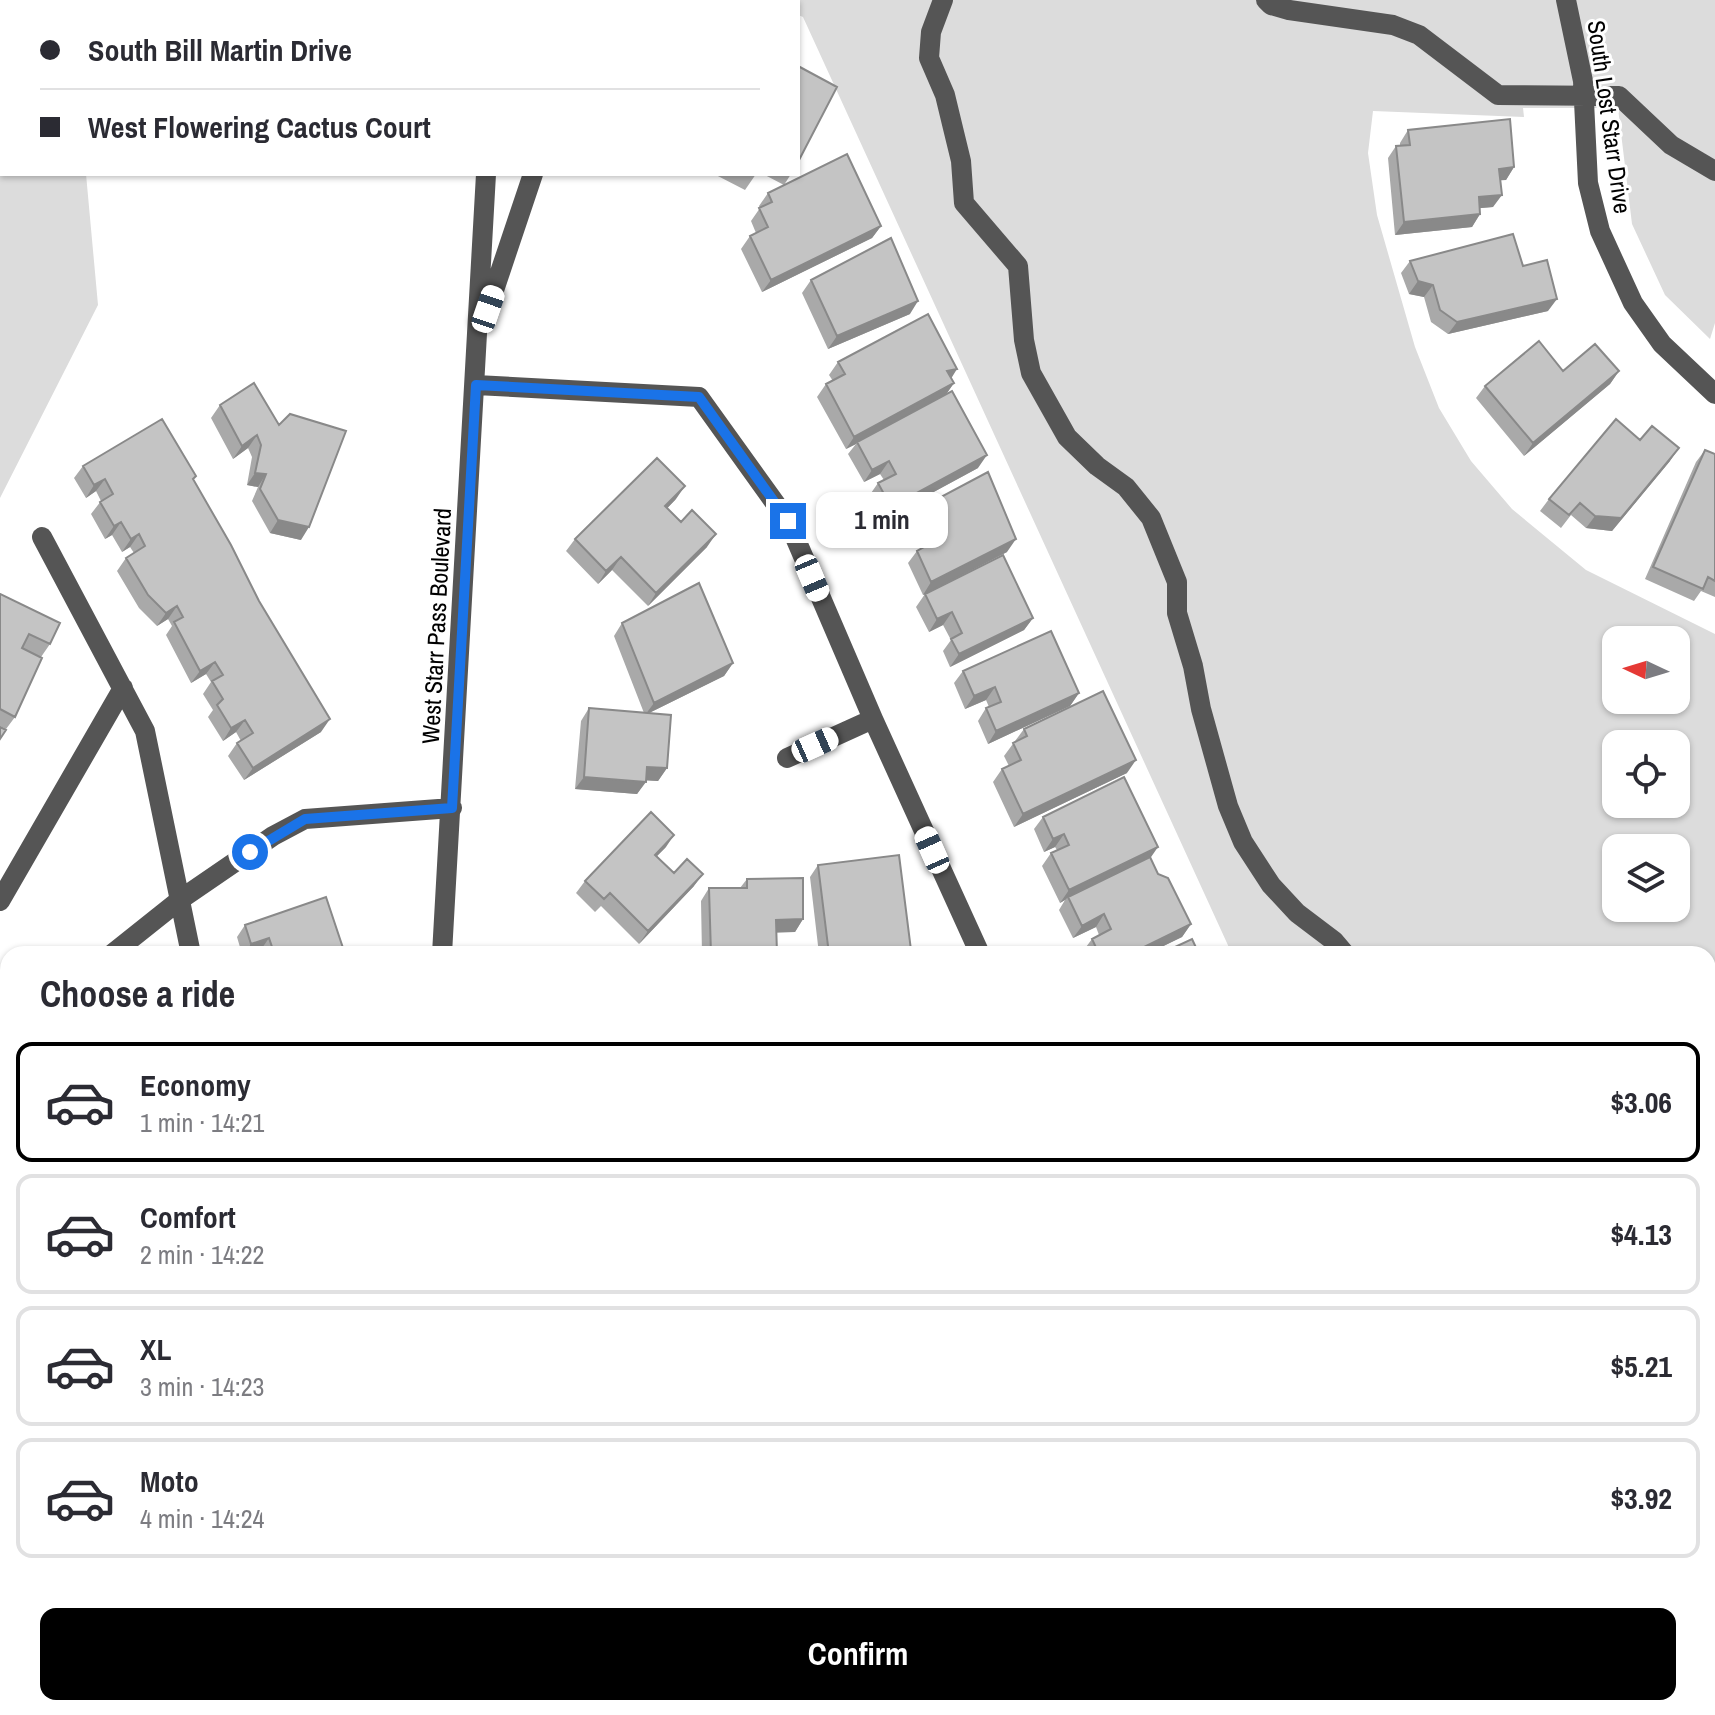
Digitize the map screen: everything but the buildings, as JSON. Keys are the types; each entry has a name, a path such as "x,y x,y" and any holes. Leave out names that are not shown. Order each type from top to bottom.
{"street":[{"path":"943,0 931,32 929,58 945,95 961,161 964,203 1018,266 1024,340 1031,373 1067,437 1097,466 1126,487 1151,518 1177,582 1177,613 1193,666 1201,709 1228,806 1243,842 1271,885 1297,913 1338,946"},
{"path":"1266,0 1271,5 1289,10 1393,25 1419,35 1498,95 1619,96 1671,145 1715,171"},
{"name":"South Lost Starr Drive","path":"1566,0 1583,81 1588,183 1600,231 1633,303 1662,344 1715,394"},
{"name":"West Starr Pass Boulevard","path":"443,946 486,176"},
{"name":"West Starr Pass Boulevard","path":"479,336 532,176"},
{"path":"476,385 699,397 788,521 873,719 976,946"},
{"path":"42,537 145,731 190,946"},
{"path":"0,901 123,688"},
{"path":"787,758 873,719"},
{"path":"122,946 181,899 273,836 305,819 452,808"},
{"name":"West Starr Pass Boulevard","path":"445,917 450,946"}],"shaded area":[{"path":"800,0 1715,0 1715,323 1710,339 1665,295 1632,224 1618,108 1523,108 1524,117 1373,111 1368,153 1377,215 1415,347 1439,408 1471,461 1512,509 1586,570 1715,634 1715,946 1228,946 800,16"},
{"path":"0,176 86,176 98,305 0,498"}],"route":[{"path":"250,852 305,819 452,808 476,385 699,397 788,521"}]}
